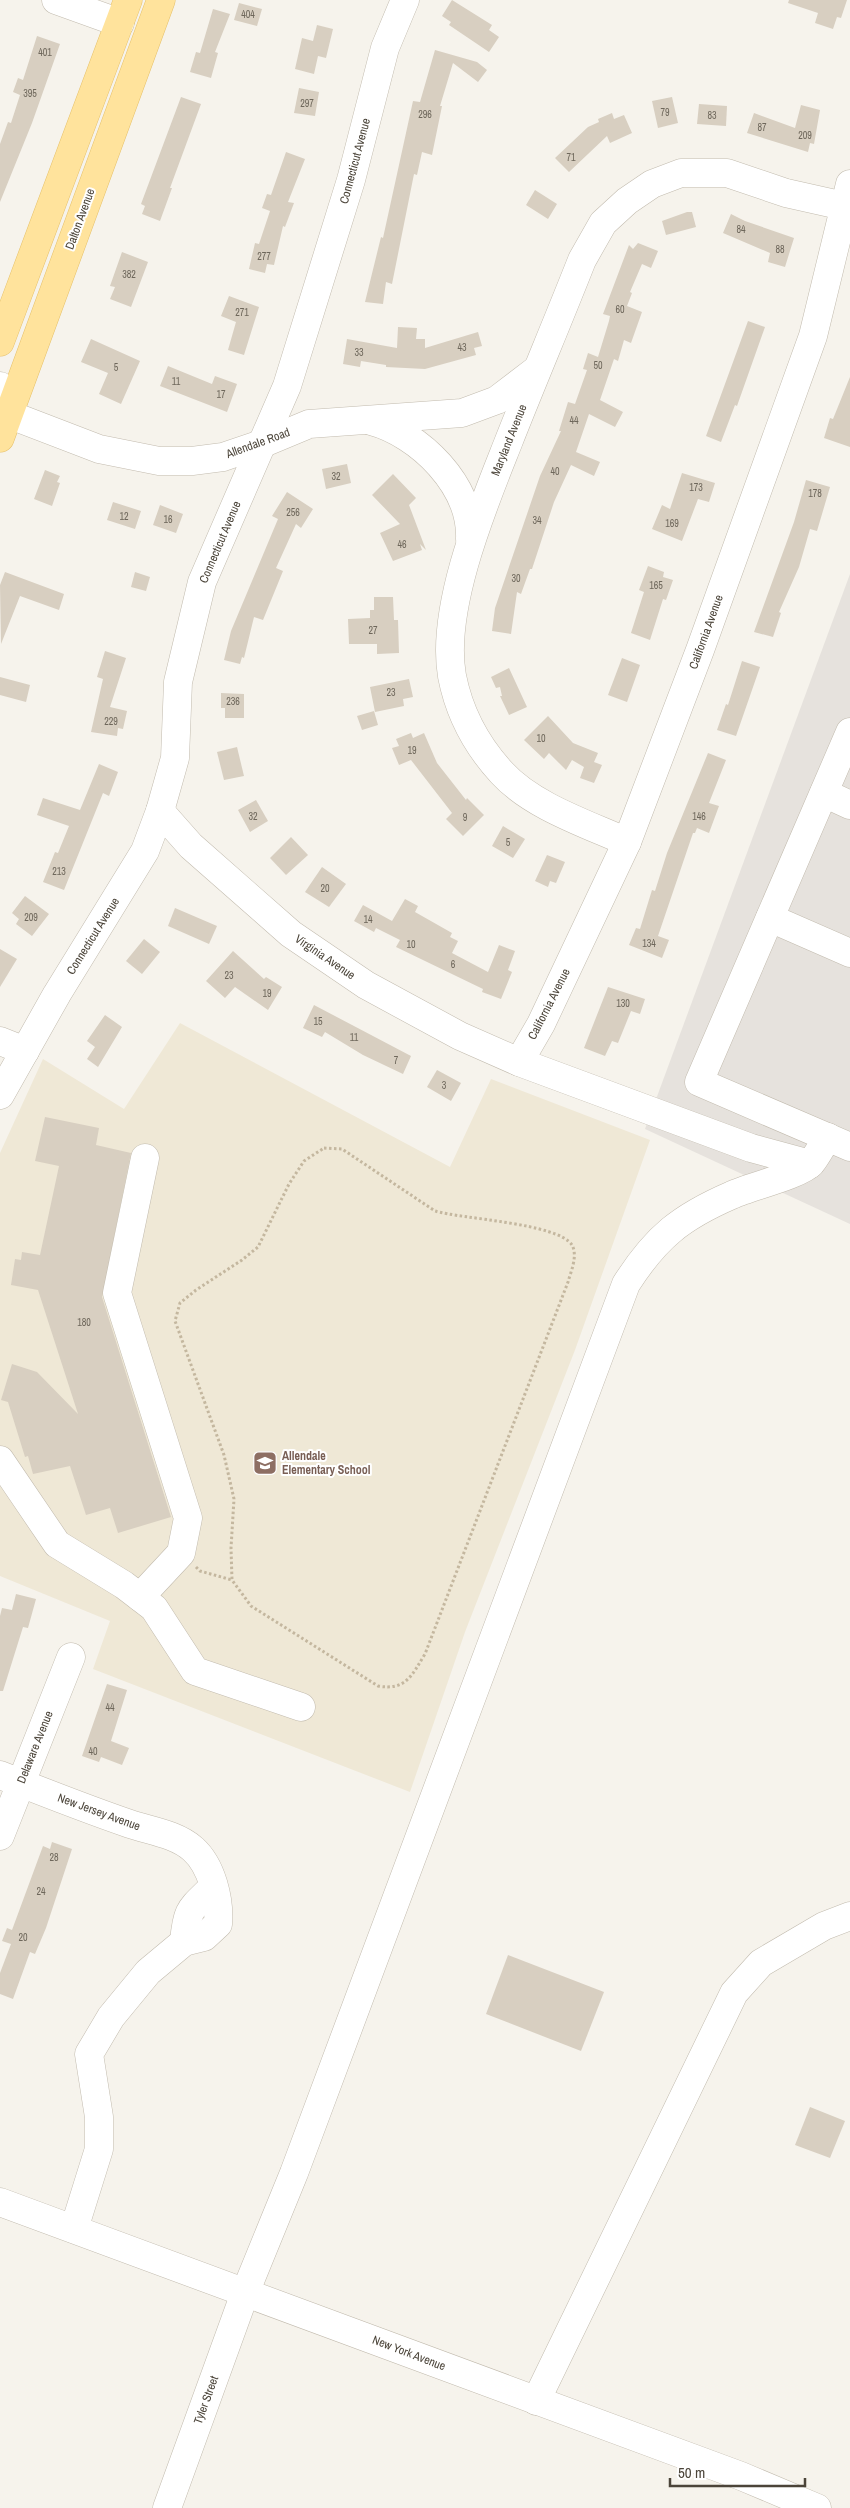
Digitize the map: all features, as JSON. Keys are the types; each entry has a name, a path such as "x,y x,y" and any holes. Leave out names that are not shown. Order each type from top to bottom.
{"main road":[{"name":"Dalton Avenue","path":"3,422 162,0"},
{"path":"0,342 124,12"}],"street":[{"path":"56,0 124,12"},
{"name":"Connecticut Avenue","path":"0,1095 56,994 145,851 160,811 175,758 178,682 202,582 287,386 351,180 385,48 406,0"},
{"name":"Maryland Avenue","path":"627,842 559,812 524,791 502,774 478,741 460,708 452,675 452,627 480,511 582,260 603,223 627,201 652,184 681,174 727,173 786,192 847,195"},
{"name":"California Avenue","path":"519,1062 541,1024 627,842 700,650 813,336 847,195"},
{"name":"Allendale Road","path":"3,422 100,450 159,461 192,461 223,457 309,424 462,413 497,400 538,368"},
{"path":"0,386 8,401 3,422"},
{"name":"Allendale Road","path":"364,420 396,431 412,441 438,465 461,497 470,530 470,548"},
{"path":"810,1164 839,1142 699,1082 850,732"},
{"path":"824,793 850,805"},
{"name":"Virginia Avenue","path":"160,811 190,846 291,934 366,985 460,1036 519,1062 751,1148 810,1164"},
{"path":"770,918 850,954"},
{"path":"0,1040 25,1051"},
{"path":"140,1597 181,1553 188,1518 117,1292 145,1158"},
{"name":"Tyler Street","path":"167,2508 245,2293 294,2173 626,1284 645,1255 666,1233 692,1214 734,1194 810,1164"},
{"path":"0,1460 57,1544 154,1608 195,1671 301,1707"},
{"name":"Delaware Avenue","path":"0,1836 10,1779 70,1658"},
{"name":"New Jersey Avenue","path":"10,1779 129,1824 181,1840 195,1851 207,1868 219,1910 218,1924 204,1937 184,1942 148,1972 111,2017 89,2054 99,2117 99,2149 74,2229"},
{"path":"536,2400 734,1993 761,1964 824,1926 850,1916"},
{"name":"New York Avenue","path":"0,2202 741,2476 817,2508"}],"path":[{"path":"181,1553 200,1571 232,1580 251,1606 378,1686 391,1688 402,1684 411,1676 425,1654 568,1282 575,1255 571,1244 558,1235 500,1220 452,1216 434,1211 342,1149 324,1148 304,1161 289,1184 258,1247 180,1303 175,1321 224,1455 234,1500 231,1548 232,1580"}],"shaded area":[{"path":"850,574 850,1224 645,1129"},
{"name":"Allendale Elementary School","path":"180,1023 450,1167 491,1079 650,1140 575,1350 465,1632 410,1792 93,1669 110,1621 0,1576 0,1153 43,1059 124,1109"}],"building":[{"path":"452,0 492,25 489,30 499,37 489,52 449,25 451,22 442,16"},
{"path":"789,0 847,0 841,18 837,17 833,29 815,23 818,13 788,3"},
{"path":"239,3 262,9 257,26 234,20"},
{"path":"213,9 230,14 215,52 218,53 211,78 190,72 196,52 200,53"},
{"path":"317,25 333,29 326,58 318,56 314,74 295,69 302,38 313,41"},
{"path":"37,36 60,44 32,123 0,202 0,144 8,122 11,123 20,95 13,92 18,78 23,80"},
{"path":"435,50 477,62 487,70 478,82 453,63 440,106 442,106 432,155 422,152 417,175 414,174 392,284 386,282 383,304 365,302 381,237 383,238 413,101 420,102"},
{"path":"299,88 319,92 315,116 294,113"},
{"path":"181,97 201,104 160,221 142,214 145,206 141,204"},
{"path":"672,97 678,123 658,128 652,101"},
{"path":"699,104 727,106 726,126 697,124"},
{"path":"801,105 820,110 814,144 810,143 808,152 747,133 754,113 795,128"},
{"path":"612,113 614,119 624,115 632,133 610,143 607,136 569,172 555,158 588,127 599,122 598,119"},
{"path":"286,152 305,159 288,202 294,203 285,227 283,226 274,265 267,264 265,273 249,269 255,243 259,244 270,211 262,208 267,194 271,195"},
{"path":"535,190 557,204 548,219 526,205"},
{"path":"692,212 696,227 666,235 662,221"},
{"path":"731,214 745,221 794,238 785,267 768,262 770,253 723,233"},
{"path":"638,243 658,251 651,268 642,264 630,292 632,293 627,306 642,312 631,343 624,340 618,361 614,359 600,400 623,412 615,427 589,414 576,452 600,462 594,476 571,465 554,502 532,569 530,569 521,594 517,592 511,634 492,631 495,608 540,476 561,431 559,431 568,402 575,404 587,370 583,369 588,353 598,357 610,316 603,314 629,245 633,249"},
{"path":"122,252 148,262 131,307 110,299 115,287 110,286"},
{"path":"229,296 259,307 244,355 228,350 236,322 221,316"},
{"path":"748,321 765,327 737,406 735,405 721,442 706,436"},
{"path":"398,327 417,328 416,339 425,339 425,348 478,332 482,346 474,348 476,355 425,369 386,367 386,365 361,361 360,367 343,364 347,339 397,348"},
{"path":"91,339 140,361 121,404 99,394 108,373 81,362"},
{"path":"168,366 212,384 215,376 237,384 227,412 160,386"},
{"path":"850,377 850,447 824,438 830,418 833,419"},
{"path":"347,464 351,483 326,489 322,469"},
{"path":"45,470 60,476 57,482 60,483 52,506 34,499"},
{"path":"682,473 715,483 709,502 698,499 682,541 652,529 662,505 670,509"},
{"path":"393,474 416,498 409,505 426,550 420,544 422,550 393,561 380,533 400,524 372,495"},
{"path":"806,480 830,487 817,531 810,529 799,567 779,612 781,613 773,637 754,632 794,522"},
{"path":"287,492 313,509 301,528 296,524 276,568 283,571 263,620 254,617 244,658 242,657 240,664 224,660 231,631 278,519 272,516"},
{"path":"113,502 141,511 135,529 107,520"},
{"path":"160,505 183,514 176,533 153,525"},
{"path":"648,566 664,572 663,577 673,580 666,600 663,599 650,640 631,633 644,592 639,590"},
{"path":"5,572 64,594 59,610 20,596 1,644 0,585"},
{"path":"135,572 150,577 146,591 131,587"},
{"path":"374,597 393,597 394,620 398,620 399,653 377,654 377,644 349,644 348,619 370,618 370,610 374,610"},
{"path":"105,651 126,658 110,707 127,711 123,729 118,728 117,736 91,732 103,679 97,677"},
{"path":"622,658 640,665 627,702 608,695"},
{"path":"742,661 760,667 736,736 717,730 726,704 728,705"},
{"path":"509,668 527,707 509,715 500,696 502,696 500,687 496,688 491,677"},
{"path":"0,677 30,685 26,702 0,695"},
{"path":"409,679 413,697 403,699 404,706 375,712 370,687"},
{"path":"221,693 244,694 244,718 225,718 225,708 221,708"},
{"path":"374,711 378,725 362,730 357,716"},
{"path":"548,716 573,743 598,753 594,762 602,765 594,783 580,778 584,767 572,760 566,770 549,753 544,759 524,740"},
{"path":"411,733 413,738 424,733 437,763 466,800 467,798 484,815 463,836 446,819 452,813 411,760 399,765 392,748 399,746 396,739"},
{"path":"237,747 244,776 224,780 217,752"},
{"path":"708,753 726,760 709,803 719,806 709,833 697,828 695,833 693,833 658,936 669,940 662,958 629,945 636,928 640,929 652,890 655,891 667,853"},
{"path":"99,764 118,772 109,796 103,793 64,890 43,882 55,852 58,853 69,826 37,815 43,798 80,810"},
{"path":"256,800 268,821 250,832 238,810"},
{"path":"503,826 525,839 513,858 492,846"},
{"path":"291,837 308,855 286,875 270,858"},
{"path":"547,855 565,862 556,883 550,881 548,887 535,881"},
{"path":"322,867 346,884 329,907 305,892"},
{"path":"25,896 49,914 32,936 16,924 19,919 12,913"},
{"path":"405,899 418,906 415,912 452,933 450,937 458,941 452,953 488,972 499,945 515,951 508,970 512,972 501,999 482,992 483,989 396,947 400,940 376,928 374,932 354,921 363,905 392,921"},
{"path":"175,908 217,926 209,944 168,926"},
{"path":"144,939 160,952 142,974 126,961"},
{"path":"0,949 17,959 0,987"},
{"path":"233,951 264,979 266,977 282,987 268,1010 235,987 225,998 206,981"},
{"path":"608,987 645,999 640,1014 631,1011 618,1043 612,1041 605,1056 584,1048"},
{"path":"314,1005 411,1056 403,1074 363,1055 325,1032 322,1037 303,1028"},
{"path":"105,1015 122,1027 98,1067 87,1059 95,1047 87,1041"},
{"path":"437,1070 461,1083 451,1101 427,1087"},
{"path":"45,1117 99,1128 96,1145 131,1153 102,1297 171,1517 118,1533 110,1508 86,1515 70,1466 33,1474 28,1456 25,1457 8,1402 1,1400 12,1364 37,1372 78,1414 38,1290 11,1285 15,1259 21,1260 22,1252 40,1255 59,1166 35,1161"},
{"path":"16,1594 36,1599 28,1628 23,1627 3,1691 0,1691 0,1616 2,1608 12,1610"},
{"path":"107,1684 127,1690 111,1741 129,1748 122,1765 101,1757 99,1762 82,1756"},
{"path":"52,1842 72,1849 46,1928 35,1954 30,1952 13,1999 0,1994 0,1973 11,1944 2,1941 7,1928 12,1930 43,1846 50,1849"},
{"path":"508,1955 604,1992 581,2051 486,2014"},
{"path":"810,2107 845,2121 830,2158 795,2145"}],"place":[{"name":"Allendale Elementary School","path":"265,1463"}]}
